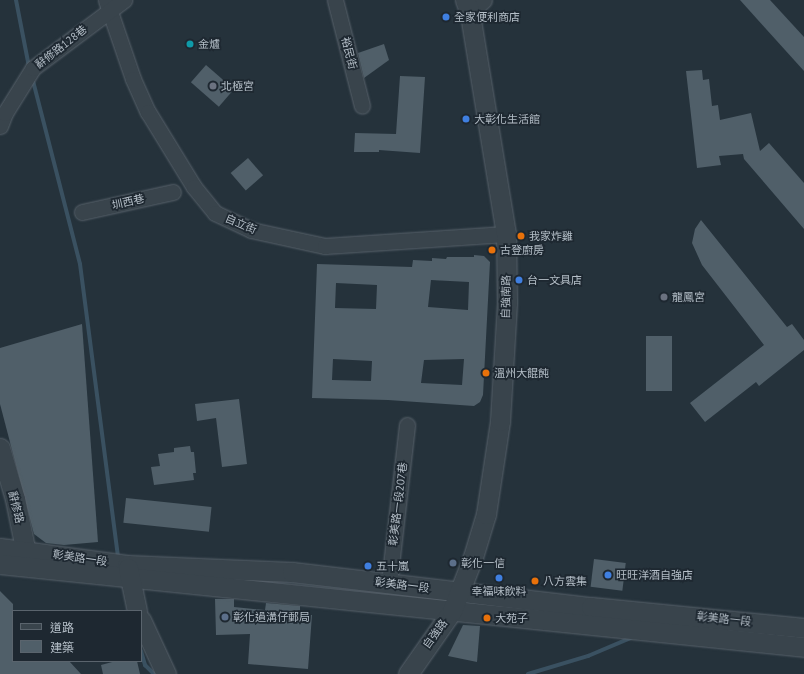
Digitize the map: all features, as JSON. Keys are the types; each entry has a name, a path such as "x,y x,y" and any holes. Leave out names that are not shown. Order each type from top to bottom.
{"street":[{"name":"辭修路128巷","path":"0,126 5,113 33,68 108,5 124,0"},
{"name":"裕民街","path":"335,0 362,106"},
{"path":"467,6 484,0"},
{"name":"自立街","path":"108,5 132,79 148,112 194,187 215,213 251,230 325,246 506,234"},
{"name":"自強南路","path":"459,592 473,557 486,514 500,421 507,302 506,234 467,6"},
{"name":"圳西巷","path":"82,212 173,192"},
{"name":"彰美路一段207巷","path":"389,583 407,426"},
{"name":"辭修路","path":"0,448 28,558"},
{"name":"彰美路一段","path":"0,548 28,558 128,572 452,611 804,647"},
{"name":"彰美路一段","path":"0,564 28,558"},
{"path":"128,572 137,610"},
{"name":"彰美路一段","path":"128,572 292,572 459,592 804,628"},
{"name":"自強路","path":"408,674 452,611 459,592"},
{"path":"142,622 166,674"}],"building":[{"path":"740,0 770,0 804,37 804,71"},
{"path":"384,44 389,60 364,78 358,53"},
{"name":"北極宮","path":"206,65 234,89 219,107 191,82"},
{"path":"702,70 703,80 709,79 712,106 718,105 720,120 751,113 760,151 769,143 804,183 804,229 744,159 743,154 719,156 721,165 697,168 686,71"},
{"path":"400,76 425,77 420,153 379,150 379,152 354,152 355,133 396,134"},
{"path":"248,158 263,175 246,190 231,173"},
{"path":"701,220 787,327 792,324 804,340 804,350 759,386 756,382 705,422 690,403 764,345 702,265 692,243 695,229"},
{"path":"474,255 484,256 490,262 483,395 480,402 474,406 388,400 312,398 317,264 412,267 413,260 432,261 432,258 446,259 447,257 474,257","holes":["431,280 469,282 468,310 428,307","336,283 377,285 376,309 335,308","333,359 372,361 371,381 332,380","464,359 462,385 421,383 424,360"]},
{"path":"82,324 98,542 64,545 46,543 34,534 0,404 0,348"},
{"path":"646,336 672,336 672,391 646,391"},
{"path":"239,399 247,464 222,467 216,418 197,421 195,404"},
{"path":"190,446 191,452 194,452 196,473 193,473 194,480 154,485 151,467 160,466 158,454 174,452 174,448"},
{"path":"126,498 212,507 209,532 123,523"},
{"name":"旺旺洋酒自強店","path":"594,559 626,563 622,591 591,587"},
{"path":"0,591 13,604 12,662 70,662 81,674 0,674"},
{"path":"215,599 234,599 234,607 265,610 266,603 300,606 300,614 312,615 308,669 248,664 250,634 216,635"},
{"path":"463,625 480,626 477,662 448,656"},
{"path":"112,662 137,662 140,674 103,674 101,665"}],"waterway":[{"path":"16,0 29,67"},
{"path":"32,77 80,264 118,558"},
{"path":"528,674 588,656 633,637"},
{"path":"142,654 145,665 154,674"}],"place":[{"name":"全家便利商店","path":"446,17"},
{"name":"金爐","path":"190,44"},
{"name":"北極宮","path":"213,86"},
{"name":"大彰化生活館","path":"466,119"},
{"name":"我家炸雞","path":"521,236"},
{"name":"古登廚房","path":"492,250"},
{"name":"台一文具店","path":"519,280"},
{"name":"龍鳳宮","path":"664,297"},
{"name":"溫州大餛飩","path":"486,373"},
{"name":"彰化一信","path":"453,563"},
{"name":"五十嵐","path":"368,566"},
{"name":"旺旺洋酒自強店","path":"608,575"},
{"name":"幸福味飲料","path":"499,578"},
{"name":"八方雲集","path":"535,581"},
{"name":"彰化過溝仔郵局","path":"225,617"},
{"name":"大苑子","path":"487,618"}]}
